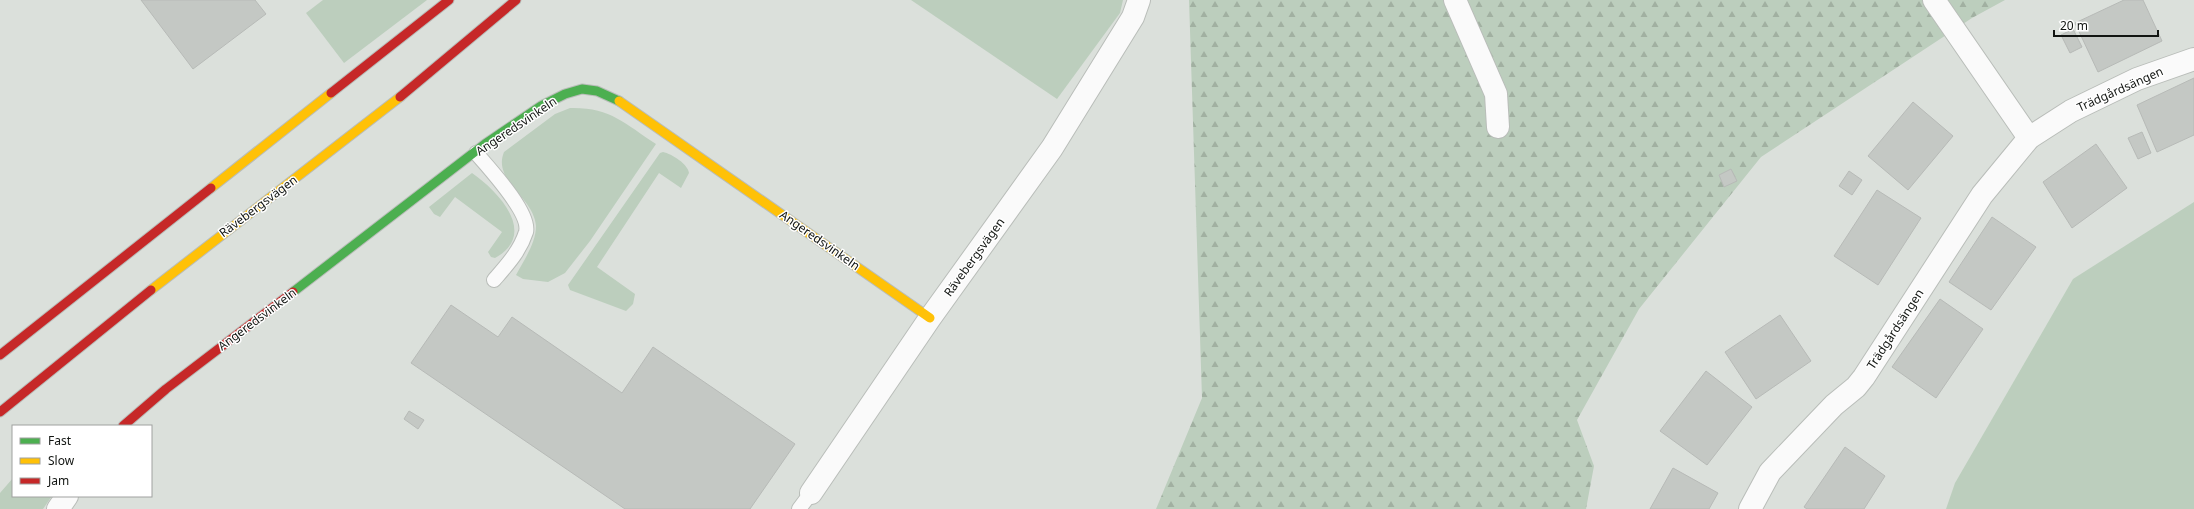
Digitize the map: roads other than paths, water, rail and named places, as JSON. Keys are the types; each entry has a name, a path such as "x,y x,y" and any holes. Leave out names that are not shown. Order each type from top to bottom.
{"street":[{"path":"0,355 449,0"},
{"name":"Rävebergsvägen","path":"0,412 179,267 417,84 516,0"},
{"name":"Rävebergsvägen","path":"805,501 930,318 1052,148 1133,17 1139,0"},
{"path":"1455,0 1496,94 1498,127"},
{"path":"1934,0 2029,138"},
{"name":"Trädgårdsängen","path":"1750,509 1773,469 1834,404 1856,387 1864,377 1982,195 2029,138 2071,111 2137,79 2194,59"},
{"name":"Angeredsvinkeln","path":"124,425 135,414 219,347 476,153 552,98 582,88 608,95 642,115 930,318"},
{"path":"58,509 66,497"}],"lane":[{"path":"476,153 505,187 523,216 526,230 515,256 494,280"}]}
